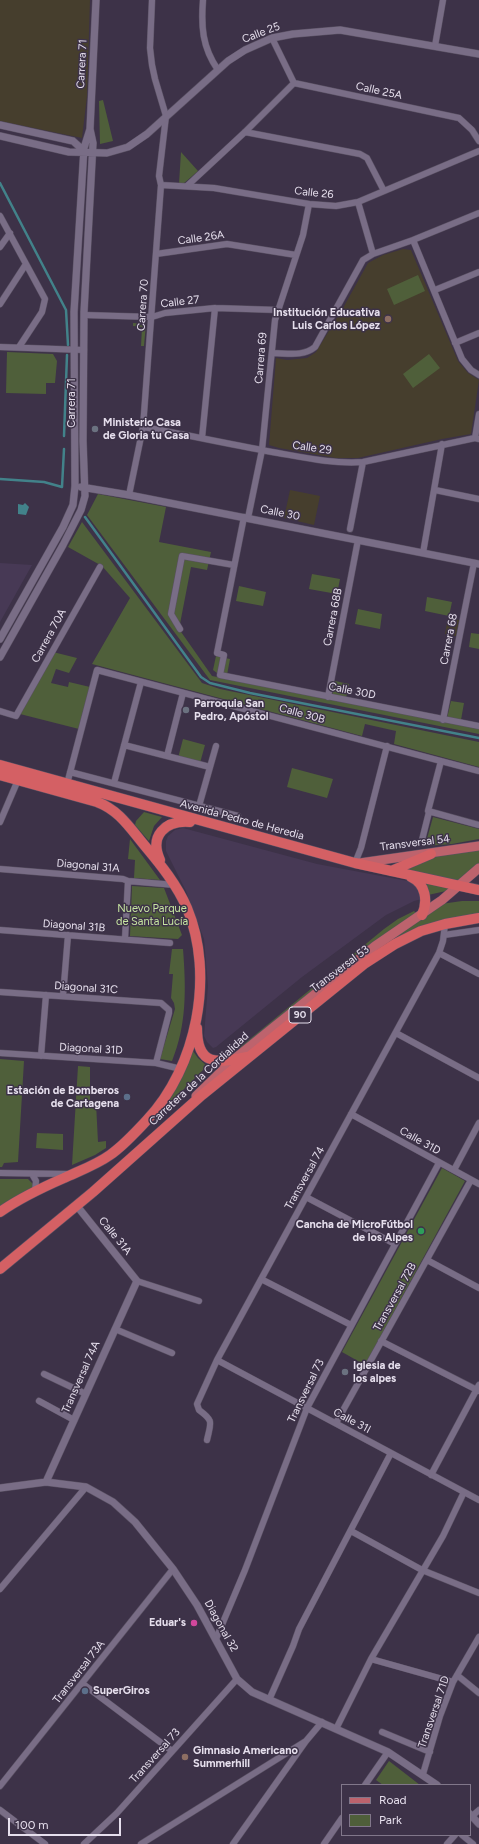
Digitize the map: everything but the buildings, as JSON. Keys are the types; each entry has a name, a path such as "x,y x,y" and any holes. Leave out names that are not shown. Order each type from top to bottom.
{"highway":[{"name":"Avenida Pedro de Heredia","path":"0,765 354,863 479,890"},
{"path":"0,775 106,805 121,816 163,867"},
{"path":"163,867 156,848 157,841 164,828 176,822 208,823"},
{"path":"391,871 431,854"},
{"name":"Carretera de la Cordialidad","path":"0,1212 34,1191 110,1155 160,1106 181,1069 191,1042 198,1002 200,975 197,942 187,908 175,885 163,867"},
{"path":"406,875 420,882 426,904 422,914"},
{"path":"445,924 479,918"},
{"name":"Transversal 53","path":"167,1125 349,976 407,937 445,924"},
{"path":"198,1002 197,1034 200,1049 212,1061 220,1062 249,1057"},
{"name":"Carretera de la Cordialidad","path":"0,1269 77,1206 167,1125"}],"main road":[{"name":"Transversal 54","path":"354,863 431,854 479,846"},
{"path":"459,885 479,868"},
{"name":"Carretera de la Cordialidad","path":"167,1125 233,1060 375,946 442,900 459,885"}],"street":[{"name":"Carrera 71","path":"0,657 81,510 85,487 83,442 84,314 93,143 90,129 96,0"},
{"path":"152,0 150,48 154,79 166,116"},
{"path":"203,0 203,35 210,58 218,70"},
{"path":"435,46 443,0"},
{"name":"Calle 25","path":"0,136 69,152 84,151 107,153 128,147 138,141 228,61 245,50 272,38 300,33 340,30 479,54"},
{"path":"187,186 245,132 294,83 272,38"},
{"name":"Calle 25A","path":"294,83 459,118 470,126 479,141"},
{"name":"Carrera 70","path":"129,495 143,426 161,184 159,176 166,116"},
{"name":"Calle 25","path":"0,124 73,141 84,151"},
{"name":"Carrera 71","path":"0,639 42,566 73,505 75,486 74,312 84,151 85,142 90,129"},
{"path":"245,132 360,154 367,158 384,191"},
{"name":"Calle 26","path":"161,184 237,191 309,204 336,206 358,202 479,151"},
{"path":"358,202 373,254"},
{"name":"Carrera 69","path":"220,675 224,655 217,653 234,566 262,450 278,310 305,227 309,204"},
{"path":"272,353 303,354 310,352 315,347 363,260 373,254 413,240 479,213"},
{"path":"0,216 43,295 45,304 42,312 19,347"},
{"path":"0,247 10,233"},
{"path":"413,240 435,290 455,343 466,365 479,374"},
{"name":"Calle 26A","path":"156,254 227,244 296,255"},
{"path":"0,304 26,264"},
{"path":"435,290 479,272"},
{"path":"202,438 215,308"},
{"name":"Calle 27","path":"74,312 84,314 152,317 165,313 215,308 278,310"},
{"path":"455,343 479,333"},
{"path":"0,346 84,350"},
{"path":"477,438 479,414"},
{"name":"Calle 29","path":"143,426 262,450 332,462 363,462 442,444 477,438"},
{"path":"423,553 442,444"},
{"path":"350,529 363,462"},
{"name":"Calle 30","path":"75,486 129,495 477,564"},
{"path":"435,490 479,499"},
{"name":"Carrera 68B","path":"328,697 358,540"},
{"path":"180,629 171,614 182,556 234,566"},
{"name":"Carrera 68","path":"443,720 477,564"},
{"path":"42,566 49,570"},
{"name":"Carrera 70A","path":"0,711 16,716 100,567"},
{"name":"Calle 30B","path":"70,772 97,670 479,771"},
{"name":"Calle 30D","path":"220,675 479,726"},
{"path":"114,783 142,682"},
{"path":"167,756 184,693"},
{"path":"124,745 210,767"},
{"path":"200,806 216,746"},
{"path":"354,863 361,848 387,746"},
{"path":"422,840 441,761"},
{"path":"67,784 70,772 238,816"},
{"path":"0,822 18,780"},
{"path":"428,812 479,825"},
{"name":"Diagonal 31A","path":"0,869 123,879 128,881 175,885"},
{"path":"125,939 128,881"},
{"name":"Transversal 74","path":"207,1440 210,1421 209,1417 198,1410 197,1404 217,1360 439,953 444,935 445,924"},
{"name":"Diagonal 31B","path":"0,930 170,943"},
{"path":"444,935 479,930"},
{"path":"63,996 68,935"},
{"path":"439,953 479,974"},
{"name":"Diagonal 31C","path":"0,992 161,1003 169,1010 156,1063"},
{"path":"41,1056 46,995"},
{"path":"396,1033 479,1078"},
{"name":"Diagonal 31D","path":"0,1053 156,1063 181,1069"},
{"name":"Calle 31D","path":"351,1114 479,1184"},
{"path":"454,1170 479,1124"},
{"name":"Transversal 73","path":"216,1639 245,1570 307,1408 439,1162"},
{"path":"0,1173 72,1174"},
{"path":"32,1174 36,1181 34,1191"},
{"name":"Transversal 72B","path":"336,1424 471,1180"},
{"path":"306,1197 395,1244"},
{"name":"Calle 31A","path":"77,1206 137,1281"},
{"path":"426,1260 479,1288"},
{"path":"261,1278 351,1325"},
{"path":"137,1281 199,1301"},
{"name":"Transversal 74A","path":"46,1482 137,1281"},
{"path":"115,1329 172,1353"},
{"path":"381,1342 478,1389 431,1475"},
{"name":"Calle 31I","path":"217,1360 479,1500"},
{"path":"44,1374 86,1394"},
{"path":"39,1402 74,1420"},
{"path":"268,1700 290,1653 299,1629 391,1453"},
{"name":"Diagonal 32","path":"0,1488 46,1482 86,1487 106,1497 135,1522 172,1570 197,1605 237,1679 252,1692 268,1700 336,1728 388,1752 423,1774 436,1784"},
{"path":"0,1589 86,1487"},
{"path":"336,1728 371,1659 443,1536 464,1492"},
{"path":"351,1531 422,1570 479,1593"},
{"name":"Transversal 73A","path":"0,1786 83,1684 172,1570"},
{"name":"Transversal 71D","path":"423,1774 453,1682 479,1637"},
{"path":"371,1659 453,1682"},
{"path":"457,1675 479,1693"},
{"name":"Transversal 73","path":"84,1844 116,1813 237,1679"},
{"path":"83,1684 172,1751"},
{"path":"233,1844 306,1741 322,1722"},
{"path":"382,1732 430,1752"},
{"path":"141,1844 306,1741"},
{"path":"366,1784 388,1752"},
{"path":"0,1810 45,1844"},
{"path":"479,1810 471,1816 479,1824"},
{"path":"324,1844 341,1819"},
{"path":"447,1844 454,1836"},
{"path":"463,1836 473,1844"}],"shaded area":[{"path":"0,0 90,0 87,96 82,138 0,121"},
{"path":"403,249 411,250 458,361 468,373 479,380 471,434 358,458 336,458 269,445 276,358 287,360 307,358 316,352 368,263 383,255"},
{"path":"290,490 320,496 314,525 284,518"},
{"path":"25,503 29,507 26,515 18,514 18,504 23,505"},
{"path":"0,563 32,565 0,622"},
{"path":"448,617 459,620 456,636 445,634"},
{"path":"183,828 317,864 413,882 417,885 422,899 414,901 386,915 302,977 213,1048 204,1036 208,986 204,939 186,891 166,851 166,841 168,836 175,830"}],"green space":[{"path":"103,100 113,141 100,144 99,101"},
{"path":"181,152 198,171 183,184 179,184"},
{"path":"418,275 425,291 394,305 387,289"},
{"path":"133,323 146,324 144,346 141,346 142,327 133,326"},
{"path":"7,352 53,354 57,361 55,383 46,383 46,394 6,393"},
{"path":"429,354 440,368 413,388 403,374"},
{"path":"98,494 166,507 159,542 211,552 207,570 191,567 179,629 212,676 479,729 479,734 210,680 87,515"},
{"path":"82,522 202,683 220,689 479,742 479,767 394,744 396,731 365,724 362,736 92,664 130,598 102,566 68,547"},
{"path":"312,574 340,579 337,594 309,589"},
{"path":"239,586 266,592 263,606 236,601"},
{"path":"427,597 452,602 449,616 425,611"},
{"path":"358,609 382,614 380,629 355,624"},
{"path":"471,633 479,634 479,649 469,647"},
{"path":"53,652 77,658 69,673 56,669 51,683 68,687 69,682 90,687 79,729 20,714"},
{"path":"216,656 230,659 227,675 217,673 213,670"},
{"path":"335,681 349,684 346,698 332,696"},
{"path":"451,701 464,703 461,720 447,718"},
{"path":"183,739 205,745 200,763 178,758"},
{"path":"292,768 333,779 327,798 287,787"},
{"path":"144,812 162,817 154,826 149,841 135,825 136,821"},
{"path":"433,817 479,829 479,839 452,844 425,846"},
{"path":"130,839 160,880 134,878 135,860 128,859"},
{"path":"479,849 479,864 458,881 402,870 428,858"},
{"path":"424,880 451,885 446,891 428,895"},
{"name":"Nuevo Parque de Santa Lucía","path":"132,886 164,888 182,935 178,939 130,936"},
{"path":"462,901 479,901 479,914 372,952 441,904"},
{"path":"414,911 417,914 242,1048 239,1048 384,929 398,919"},
{"path":"172,949 183,949 185,992 183,1020 177,1047 172,1061 160,1059 175,1009 171,998 173,974 169,974"},
{"path":"193,1051 207,1066 167,1106"},
{"path":"0,1059 24,1061 18,1162 4,1163 2,1167 0,1167"},
{"path":"78,1066 90,1067 90,1103 96,1103 98,1142 106,1141 106,1148 95,1155 72,1165"},
{"path":"37,1133 63,1134 63,1150 36,1148"},
{"path":"442,1168 465,1181 365,1365 342,1352"},
{"path":"0,1179 28,1179 33,1184 33,1188 0,1206"},
{"path":"389,1761 419,1784 382,1784 376,1780"}],"waterway":[{"path":"0,183 66,310 68,345"},
{"path":"64,436 67,355"},
{"path":"0,479 44,482 62,487 64,449"},
{"path":"85,517 201,677 210,683 250,693 479,738"}],"place":[{"name":"Institución Educativa Luis Carlos López","path":"388,319"},
{"name":"Ministerio Casa de Gloria tu Casa","path":"95,429"},
{"name":"Parroquia San Pedro, Apóstol","path":"186,710"},
{"name":"Estación de Bomberos de Cartagena","path":"127,1097"},
{"name":"Cancha de MicroFútbol de los Alpes","path":"421,1231"},
{"name":"Iglesia de los alpes","path":"345,1372"},
{"name":"Eduar's","path":"194,1623"},
{"name":"SuperGiros","path":"85,1691"},
{"name":"Gimnasio Americano Summerhill","path":"185,1757"}]}
